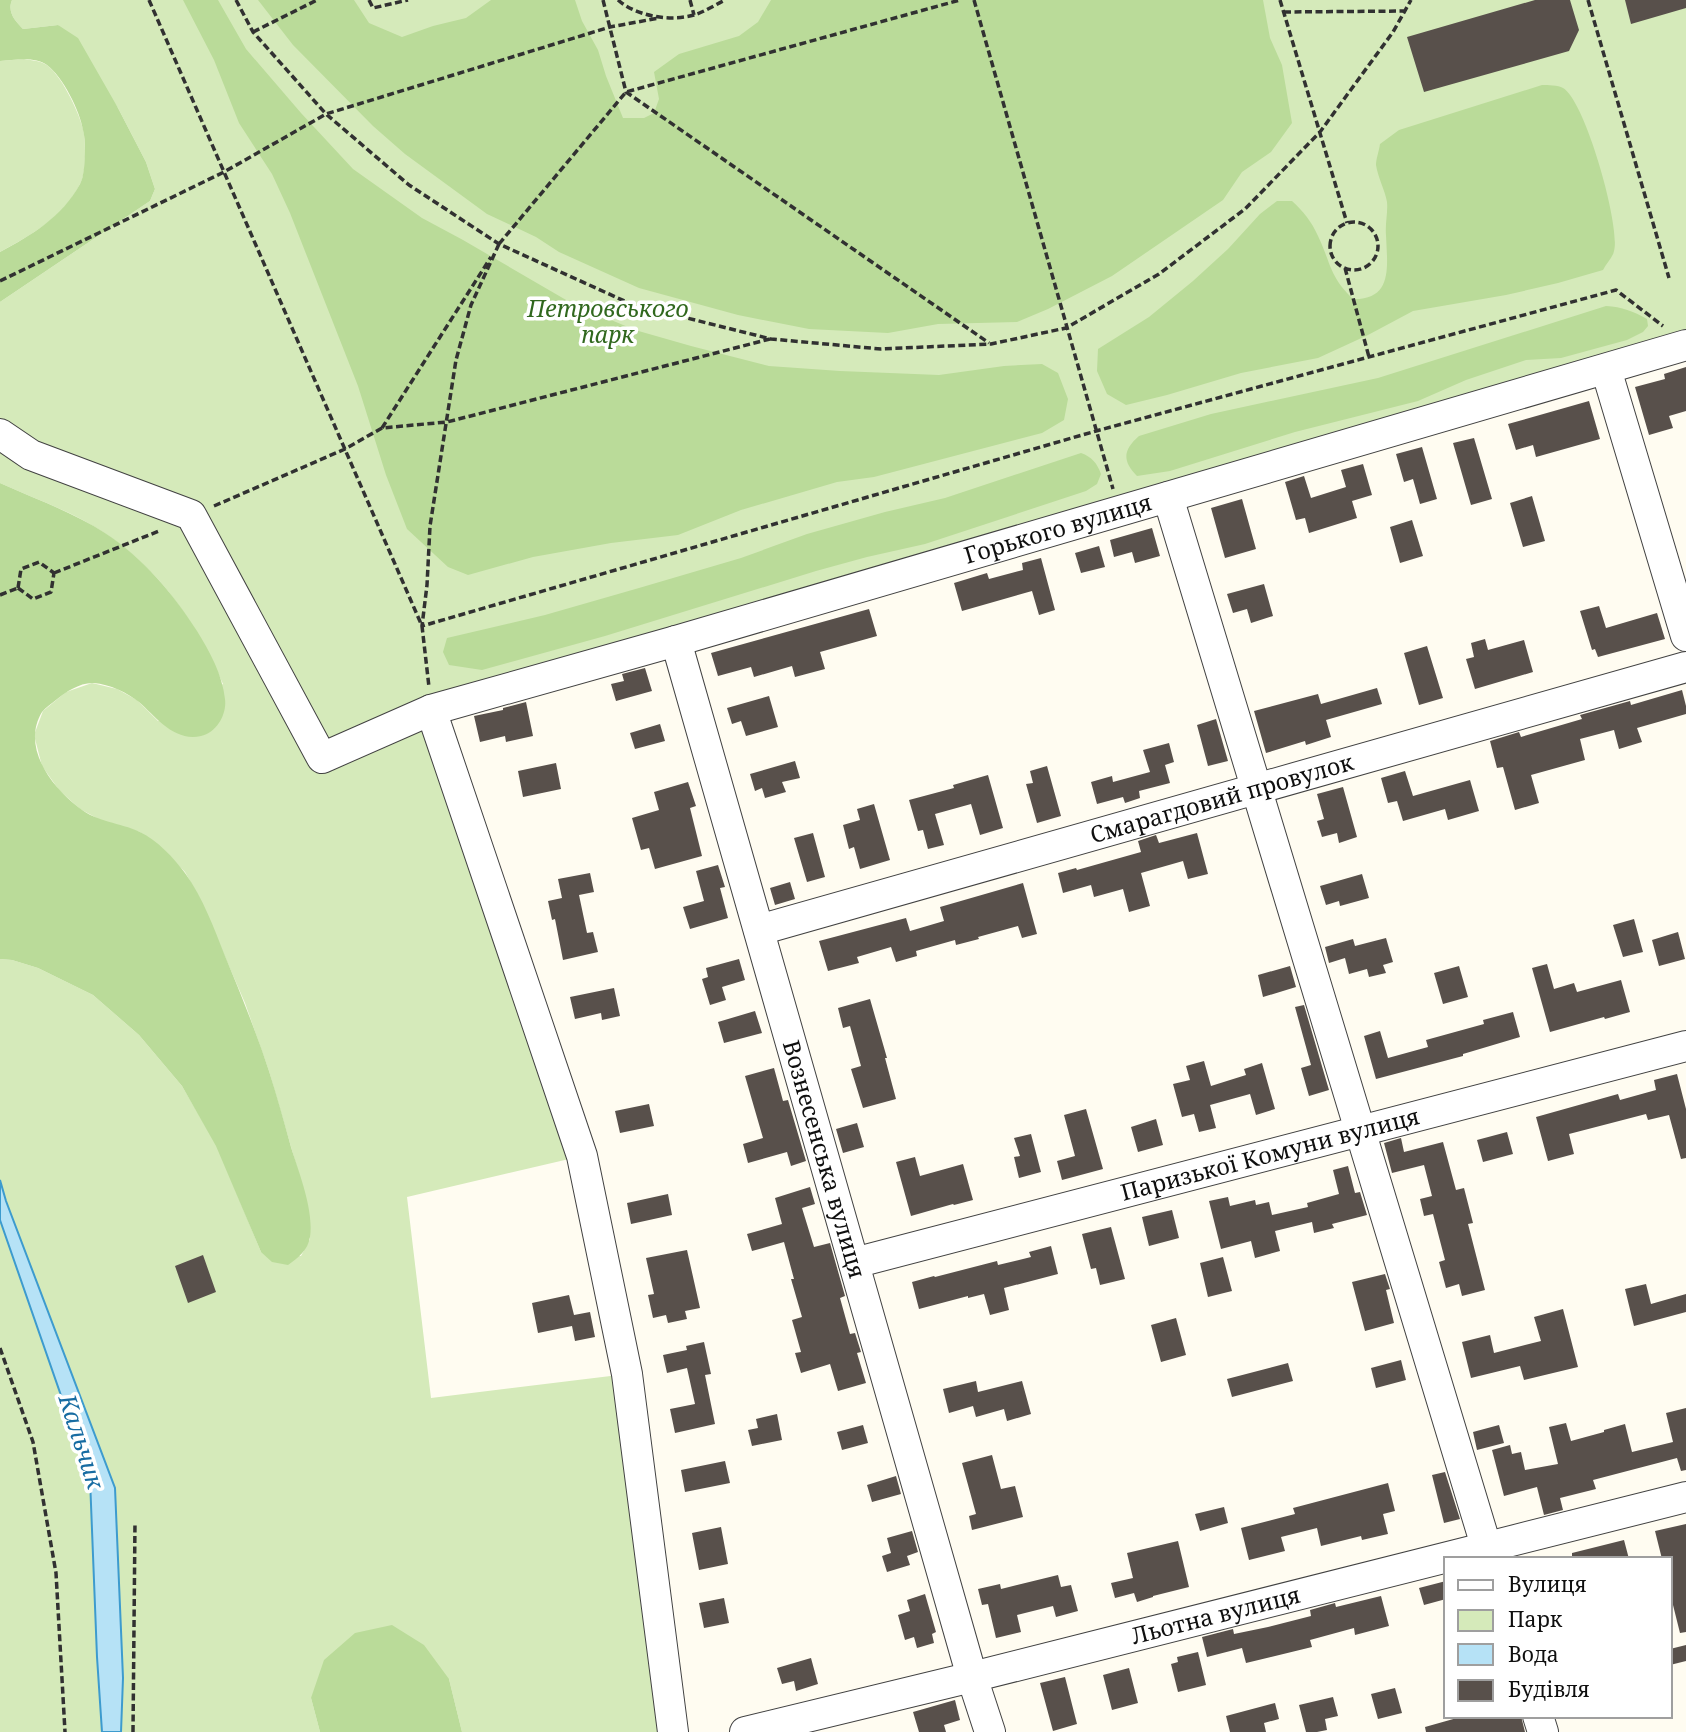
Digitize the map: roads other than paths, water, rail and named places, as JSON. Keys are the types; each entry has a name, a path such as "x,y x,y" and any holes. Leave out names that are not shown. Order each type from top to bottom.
{"street":[{"name":"Горького вулиця","path":"0,434 31,455 191,515 322,758 431,710 1606,369 1676,337"},
{"path":"1606,369 1686,636"},
{"path":"1168,497 1489,1553"},
{"name":"Вознесенська вулиця","path":"676,641 990,1732"},
{"name":"Смарагдовий провулок","path":"759,930 1686,667"},
{"path":"431,710 582,1156 628,1374 673,1732"},
{"name":"Паризької Комуни вулиця","path":"854,1263 1686,1046"},
{"name":"Льотна вулиця","path":"1489,1553 1686,1497"},
{"name":"Льотна вулиця","path":"745,1732 1444,1564"}],"water":[{"name":"Кальчик","path":"0,1180 115,1488 123,1678 121,1732 102,1732 90,1479 0,1220"}],"park label":[{"name":"Петровського парк","path":"608,322"}]}
